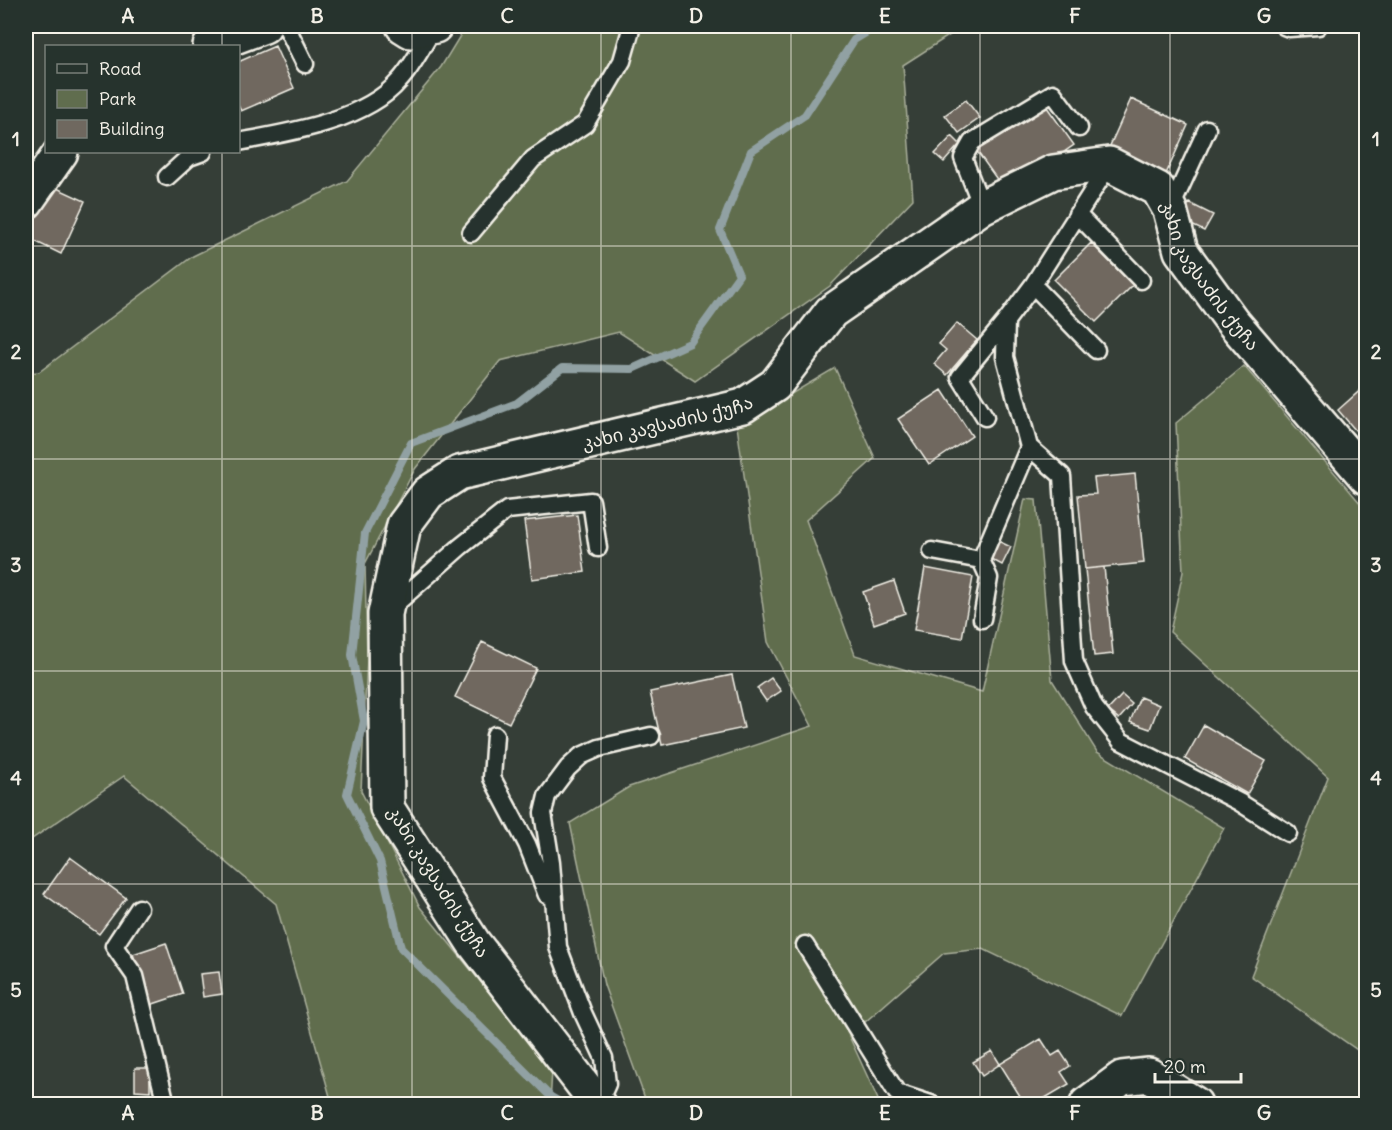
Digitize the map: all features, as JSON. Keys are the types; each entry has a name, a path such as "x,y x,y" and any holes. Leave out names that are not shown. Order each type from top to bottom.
{"street":[{"path":"213,45 264,26"},
{"path":"26,202 60,153"},
{"name":"კახი კავსაძის ქუჩა","path":"598,1104 472,942 387,808 385,614 404,525 428,493 459,473 742,406 775,384 831,312 982,207 1053,172 1109,164 1158,189 1170,210 1181,251 1232,321 1366,477"},
{"path":"1087,1104 1122,1078 1149,1075 1195,1104"}],"lane":[{"path":"286,26 305,64"},
{"path":"240,142 308,129 367,106 399,82 426,26"},
{"path":"471,233 532,159 585,124 622,61 633,26"},
{"path":"1284,26 1289,28 1318,26"},
{"path":"982,207 963,158 972,142 1053,93 1079,128"},
{"path":"1170,210 1208,129"},
{"path":"167,177 189,157 200,153"},
{"path":"986,417 960,377 1033,285 1109,164"},
{"path":"1077,214 1142,280"},
{"path":"1033,285 1096,350"},
{"path":"1006,321 1005,357 1029,447 1062,476 1074,661 1094,707 1121,741 1239,802 1288,833"},
{"path":"982,620 989,578 981,560 1029,447"},
{"path":"385,614 507,510 591,501 598,549"},
{"path":"932,551 981,560"},
{"path":"495,735 492,778 527,844 554,916"},
{"path":"598,1104 607,1084 604,1058 583,1013 558,947 551,863 543,813 547,796 568,768 581,756 598,748 651,736"},
{"path":"139,908 114,946 135,976 166,1104"},
{"path":"805,945 897,1093 931,1104"}],"green space":[{"path":"466,26 964,26 903,65 913,199 830,286 695,381 619,332 500,361 415,469 365,564 367,658 361,791 420,907 552,1070 550,1104 378,1104 331,1100 276,904 124,776 26,843 26,373 39,372 193,256 347,181 441,67"},
{"path":"1244,366 1366,510 1366,1056 1251,976 1328,777 1170,632 1183,572 1176,423"},
{"path":"835,368 875,458 806,520 855,655 982,692 1025,499 1036,500 1052,680 1097,752 1224,828 1122,1016 983,949 944,953 849,1036 880,1104 647,1104 604,985 570,823 629,787 812,726 768,642 737,426"}],"building":[{"path":"275,46 294,88 241,111 240,61"},
{"path":"1131,99 1188,125 1166,174 1109,148"},
{"path":"966,100 980,118 959,133 945,115"},
{"path":"1044,103 1074,145 1006,192 976,150"},
{"path":"1366,132 1366,172 1359,170"},
{"path":"952,136 960,144 944,162 935,154"},
{"path":"48,184 85,201 61,254 26,237"},
{"path":"1189,203 1213,215 1204,231 1181,220"},
{"path":"1091,243 1133,285 1096,322 1054,280"},
{"path":"957,323 977,340 947,375 934,364 946,350 939,344"},
{"path":"1364,387 1366,390 1366,421 1356,431 1338,410"},
{"path":"942,390 972,436 929,465 898,419"},
{"path":"1135,474 1144,563 1085,569 1078,495 1096,494 1094,478"},
{"path":"577,515 585,572 532,579 524,521"},
{"path":"998,541 1011,547 1002,565 989,558"},
{"path":"1104,567 1113,654 1094,656 1085,569"},
{"path":"925,568 973,577 962,638 914,630"},
{"path":"894,581 905,613 874,624 863,592"},
{"path":"482,642 536,668 509,723 455,697"},
{"path":"732,675 744,728 662,745 650,692"},
{"path":"771,678 781,691 766,701 757,688"},
{"path":"1122,695 1132,704 1119,719 1108,710"},
{"path":"1140,697 1159,705 1150,729 1130,722"},
{"path":"1204,725 1266,761 1247,794 1185,759"},
{"path":"70,857 126,898 99,934 44,894"},
{"path":"166,943 183,994 150,1005 133,954"},
{"path":"219,972 222,994 203,997 200,974"},
{"path":"1041,1039 1052,1056 1060,1051 1070,1066 1061,1072 1069,1084 1035,1104 1025,1104 1000,1064"},
{"path":"992,1051 1000,1064 982,1076 973,1062"},
{"path":"135,1068 150,1068 150,1091 135,1090"}],"waterway":[{"path":"563,1104 551,1097 401,948 380,861 347,794 364,721 352,655 365,533 411,443 517,403 562,368 632,369 690,343 739,275 720,230 751,151 805,115 854,40 877,26"}]}
